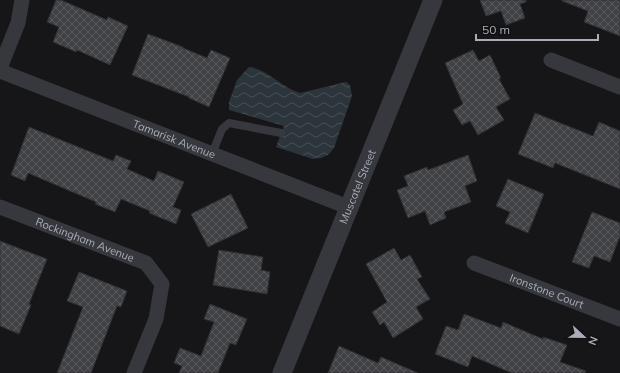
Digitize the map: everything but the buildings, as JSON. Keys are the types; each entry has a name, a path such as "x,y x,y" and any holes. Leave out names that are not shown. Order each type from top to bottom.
{"street":[{"path":"0,70 18,23 22,0"},
{"name":"Muscatel Street","path":"282,373 433,0"},
{"path":"551,60 620,87"},
{"name":"Tamarisk Avenue","path":"0,70 348,207"},
{"name":"Rockingham Avenue","path":"0,207 146,263 162,284 156,319 134,373"},
{"name":"Ironstone Court","path":"474,263 620,319"}],"lane":[{"path":"212,154 222,129 229,123 281,133"}],"water":[{"path":"249,67 262,71 293,91 300,93 346,82 350,85 352,96 334,148 328,155 313,159 276,147 284,126 229,110 229,102 237,80"}]}
